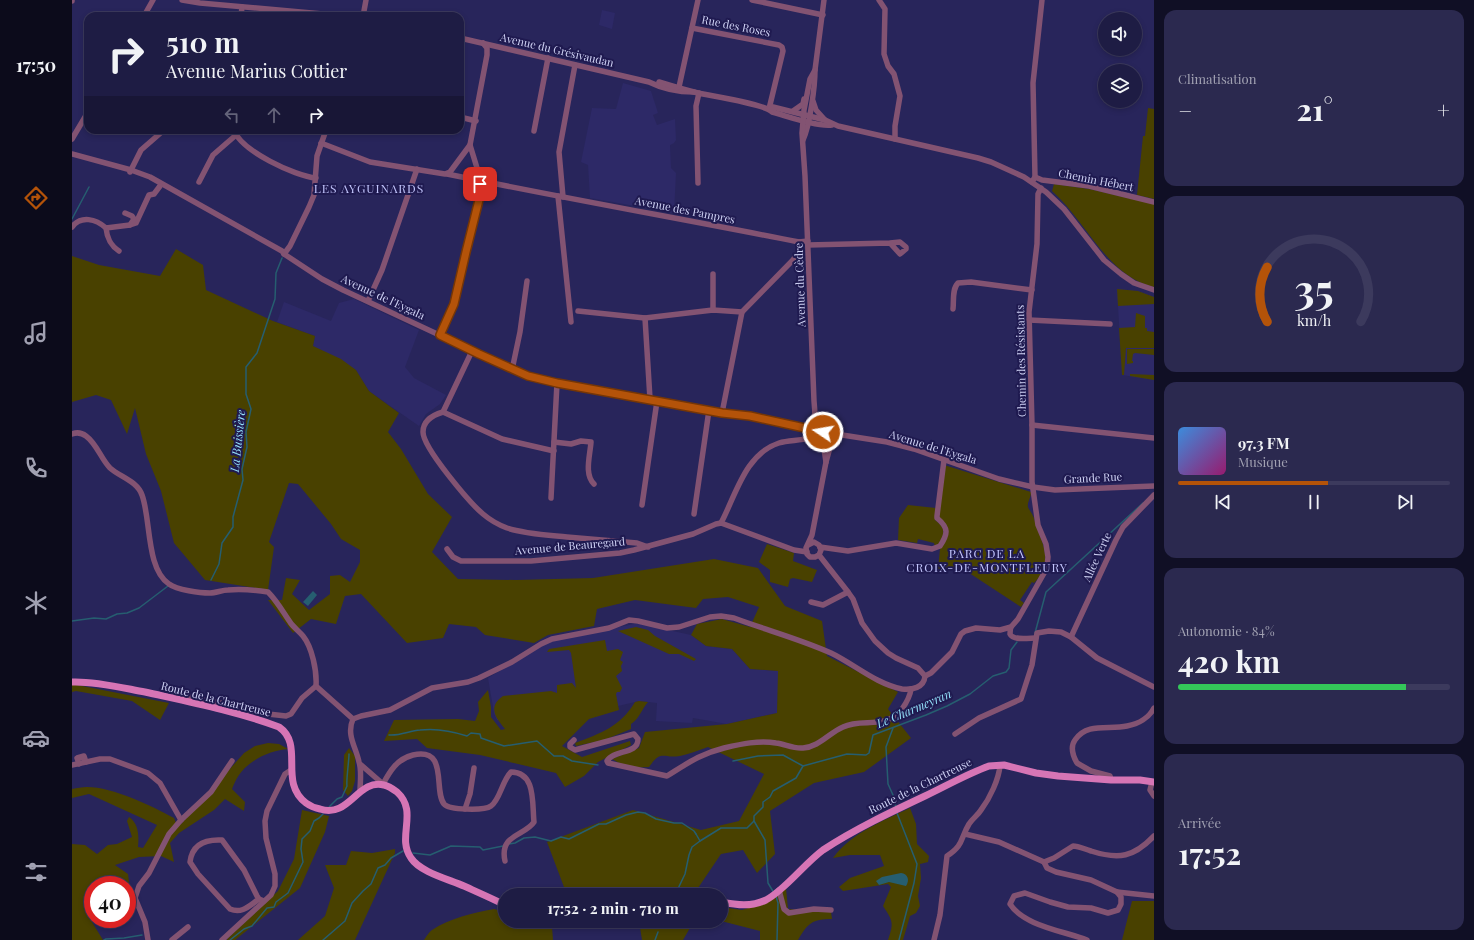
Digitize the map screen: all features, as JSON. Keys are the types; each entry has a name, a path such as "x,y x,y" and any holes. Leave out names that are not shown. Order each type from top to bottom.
{"main road":[{"name":"Route de la Chartreuse","path":"72,682 111,686 171,698 226,711 279,727 284,731 292,750 291,770 296,791 307,804 323,810 335,810 343,807 360,792 369,787 383,784"},
{"name":"Route de la Chartreuse","path":"728,903 751,905 776,893 810,860 847,836 982,768 994,764 1036,773 1110,780 1153,782"},
{"path":"383,784 398,793 405,803 408,819 406,844 408,852 413,860 423,868 498,902"}],"street":[{"path":"146,12 153,0"},
{"path":"182,0 200,4 299,12"},
{"path":"364,12 366,0"},
{"path":"679,87 698,0"},
{"path":"752,0 823,15"},
{"path":"806,118 809,86 814,70 824,0"},
{"path":"879,0 886,9 884,54 888,66 894,74 900,96 895,126 895,139"},
{"path":"1042,0 1033,83 1034,180 1064,209 1104,260 1121,274 1134,282 1154,290"},
{"path":"241,12 242,7"},
{"name":"Rue des Roses","path":"692,28 779,45 782,47 783,51 769,109"},
{"name":"Avenue du Grésivaudan","path":"464,39 649,82 673,90 697,93"},
{"path":"449,173 470,145 476,121 487,55 487,48 483,43"},
{"path":"487,55 498,46"},
{"path":"534,131 548,58"},
{"path":"570,322 561,197 560,152 575,65"},
{"path":"806,118 812,98 815,79 814,70"},
{"name":"Avenue du Grésivaudan","path":"649,82 654,81 679,87 697,93 769,109 772,112 825,120 832,124"},
{"path":"793,111 803,104 806,89 809,86"},
{"path":"697,93 698,183"},
{"path":"812,98 816,110 825,120"},
{"name":"Avenue du Grésivaudan","path":"769,109 773,107 793,111 806,118 827,125 832,124"},
{"path":"464,118 476,121"},
{"name":"Avenue du Cèdre","path":"806,118 802,133 808,243 815,417 814,430"},
{"path":"72,139 84,119"},
{"path":"832,124 991,162 1034,180 1070,210 1110,264"},
{"path":"131,171 140,150 159,134"},
{"path":"199,182 213,155 233,134"},
{"path":"236,134 242,142 253,152 281,166 308,177 316,178"},
{"path":"284,254 290,246 314,195 317,156 324,134"},
{"name":"Avenue des Pampres","path":"321,143 370,162 449,173 561,197 600,203 799,242 890,243"},
{"path":"440,335 454,304 481,192 481,181 470,145"},
{"path":"465,152 474,154"},
{"name":"Avenue de l'Eygala","path":"72,154 131,171 165,185 282,251 284,254 322,279 512,370 528,376 557,383 722,413 750,416 823,432 887,442 914,449 999,479 1033,487"},
{"name":"Avenue de l'Eygala","path":"72,158 131,171 279,253 284,254"},
{"path":"368,302 382,270 417,169"},
{"name":"Chemin Hébert","path":"1034,180 1096,188 1154,202"},
{"path":"106,228 136,223 149,195 154,194 160,186"},
{"name":"Chemin des Résistants","path":"1010,627 1018,619 1047,568 1048,557 1046,544 1038,525 1033,487 1029,320 1037,244 1038,194 1041,188"},
{"path":"125,213 132,216 134,219 130,225"},
{"path":"72,227 80,219 86,219 102,224 106,228 106,234 111,245 119,251"},
{"path":"722,413 742,312 793,260 798,252 799,242"},
{"path":"713,274 713,310"},
{"path":"512,370 520,332 527,281"},
{"path":"953,309 954,290 958,283 971,282 1032,290"},
{"path":"578,311 645,318 713,310 742,312"},
{"path":"645,318 650,400"},
{"path":"1029,320 1110,324"},
{"path":"472,351 443,412 430,417 425,423 423,431 424,439 440,463 473,504 494,522 519,532 637,543 648,547"},
{"path":"551,498 557,383"},
{"path":"642,505 657,400"},
{"path":"694,514 709,410"},
{"path":"443,412 502,439 554,450"},
{"path":"1032,425 1154,438"},
{"path":"814,430 810,438 779,443 769,448 752,462 721,523 796,551 807,552 813,557 819,555"},
{"path":"823,432 826,462"},
{"path":"72,434 78,433 91,440 111,469 132,483 140,491 148,523 150,548 164,580 176,588 211,593 229,590 268,592 292,625 307,642 316,669 316,686 353,719"},
{"path":"807,552 806,548 812,535 826,462 834,433"},
{"path":"554,442 571,444 591,442 588,471 590,480 594,484"},
{"path":"808,545 812,543 848,551 896,543 936,549 942,542 946,531 946,526 937,518 944,460"},
{"name":"Grande Rue","path":"1033,487 1055,490 1154,486"},
{"name":"Allée Verte","path":"1071,637 1123,527 1154,495"},
{"name":"Avenue de Beauregard","path":"447,549 453,557 461,561 496,562 578,558 620,553 648,547 693,534 721,523"},
{"path":"812,535 821,551 819,555"},
{"path":"819,555 848,592 862,623 875,640 888,653 918,668 925,676"},
{"path":"811,602 823,604 848,592"},
{"path":"353,719 394,708 432,688 468,682 479,678 512,662 552,639 609,628 629,620 667,628 679,627 710,617 721,616 734,618 814,646 833,654 888,684 902,689 911,690 920,685 925,679 925,676 931,673 952,652 961,634 965,630 976,628 1000,630 1010,627 1010,634 1012,637 1035,638"},
{"path":"955,734 979,718 1021,699 1032,665 1035,638 1037,633 1049,631 1061,632 1071,637 1097,658 1154,687"},
{"path":"171,698 182,696 222,703 259,713 286,716 291,714 302,698 316,686"},
{"path":"574,740 570,744 570,747 574,750 634,734 638,739 636,746 632,749 614,754 608,759 608,763 667,776 695,758 724,748 766,742 802,748 818,743 846,726 893,718 907,702 911,690"},
{"path":"1110,780 1110,776 1091,771 1077,763 1073,750 1073,743 1083,731 1134,724 1146,718 1154,708"},
{"path":"353,719 350,729 351,738 360,764 360,792"},
{"path":"360,764 383,784 392,768 400,760 415,754 426,755 435,762 443,803 446,806 465,809 485,809 495,803 504,780 511,772 516,772 528,779 531,785 534,822 532,825 515,835 508,843 504,851 505,861"},
{"path":"72,765 100,759 110,759 148,773 160,783 181,820"},
{"path":"148,940 145,922 135,898 139,886 152,868 165,841 181,820 211,792 232,761"},
{"path":"934,940 940,915 947,856 960,846 969,825 975,816 981,811 999,775 1000,765"},
{"path":"465,809 470,794 474,768"},
{"path":"262,900 253,891 244,870 222,840 206,842 196,846 191,854 190,862 198,874 230,909 241,911 262,900 271,895 275,886 275,874 266,838 265,821 285,774 291,770"},
{"path":"1153,782 1150,790 1154,796"},
{"path":"965,834 999,842 1044,862 1047,868 1056,872 1090,880 1117,892 1154,896"},
{"path":"1044,862 1054,858 1073,846 1079,846 1105,855 1123,856 1134,853 1154,836"},
{"path":"1087,940 1049,929 1015,911 1010,904 1014,896 1025,893 1068,907 1091,908 1108,913 1118,910 1121,904 1121,897 1117,892"},
{"path":"776,893 784,909 789,913 814,909 831,910"},
{"path":"222,940 262,900"},
{"path":"172,940 188,926"}],"shaded area":[{"path":"602,10 615,13 612,29 599,25"},
{"path":"623,83 651,91 658,113 653,115 657,125 675,119 676,140 670,145 671,168 676,173 674,213 590,198 588,165 581,162 592,108 616,109"},
{"path":"1148,108 1154,109 1154,199 1137,195 1143,136 1145,136"},
{"path":"1054,184 1089,189 1154,204 1154,287 1138,281 1123,272 1110,260 1076,217 1052,191"},
{"path":"176,249 203,265 206,290 273,321 315,336 313,346 341,359 356,370 369,391 399,413 388,432 401,449 428,494 452,517 432,552 458,579 516,580 593,578 714,559 758,568 785,606 822,621 827,656 898,692 888,709 911,738 864,772 814,783 770,811 775,854 757,873 743,850 721,854 698,888 564,888 547,842 633,810 701,830 739,821 764,774 708,747 680,756 660,756 653,761 649,767 628,768 612,759 639,748 645,732 727,724 777,713 778,671 750,669 732,649 706,646 691,635 697,624 722,619 750,627 759,607 728,597 703,599 696,608 635,600 597,609 594,626 548,635 534,643 485,635 476,627 449,624 443,638 407,643 361,594 345,596 336,624 311,619 293,633 268,600 282,600 286,578 300,580 292,594 309,610 330,594 330,576 340,575 350,582 360,562 360,550 341,539 331,524 298,484 289,483 269,542 274,547 268,590 205,580 174,543 161,491 146,454 135,408 127,434 111,400 96,395 72,402 72,256 99,265 160,276"},
{"path":"1117,289 1138,291 1154,297 1154,380 1122,375"},
{"path":"1117,289 1138,291 1154,297 1154,304 1118,306"},
{"path":"354,299 419,330 405,367 414,378 446,395 440,404 426,414 419,426 369,391 356,370 313,346 315,336 277,322 284,302 331,321 339,303"},
{"path":"1136,313 1145,316 1145,328 1147,328 1147,331 1154,332 1154,348 1126,348 1124,375 1122,375 1119,328 1135,327"},
{"path":"1127,349 1154,349 1154,355 1135,353 1133,354 1133,363 1127,364"},
{"path":"1130,374 1154,375 1154,380 1130,376"},
{"path":"944,465 1031,492 1028,507 1034,517 1042,542 1045,563 1040,576 1034,583 1032,582 1020,600 1024,603 1021,607 960,567 938,569 940,549 947,532 939,519"},
{"path":"908,505 936,508 935,520 941,525 943,531 942,541 935,547 934,543 918,539 917,543 898,540 899,518"},
{"path":"767,544 794,553 793,561 817,570 812,582 793,578 790,579 788,587 770,582 770,570 759,562"},
{"path":"634,624 641,624 691,635 706,646 732,649 750,669 779,671 777,713 727,724 693,718 692,723 656,721 657,703 639,701 552,722 497,720 494,713 488,678 543,645 555,640"},
{"path":"636,627 648,630 655,636 696,659 694,661 679,654 669,654 618,631"},
{"path":"605,640 607,651 618,649 623,652 620,660 623,662 621,666 622,671 616,676 622,688 620,692 617,692 616,694 619,710 589,719 562,746 582,757 630,741 631,745 598,762 584,776 565,787 556,773 480,755 427,748 417,739 384,741 394,720 458,719 475,721 479,711 478,702 488,690 491,717 501,730 505,729 496,717 494,708 498,700 503,696 551,691 557,693 557,685 572,683 576,688 571,653 569,650 547,652 549,649"},
{"path":"72,684 169,703 160,720 132,701 76,691 72,692"},
{"path":"635,702 648,702 631,724 631,729 604,740 576,746 575,743 609,728 623,718"},
{"path":"268,743 279,744 288,749 275,751 254,760 239,775 232,789 245,802 244,811 225,799 214,810 179,833 170,843 174,862 161,856 139,857 115,865 128,874 128,876 84,876 84,928 96,928 103,940 72,940 72,844 85,845 97,854 108,845 117,844 132,837 127,821 129,817 137,827 138,847 143,848 157,825 89,794 72,798 72,789 85,787 108,790 155,808 174,818 176,823 181,824 244,753 255,746"},
{"path":"349,748 355,756 355,781 352,791 348,796 343,790 344,755"},
{"path":"910,808 916,824 917,844 929,856 928,862 920,864 921,878 918,896 920,906 916,913 910,916 903,940 888,940 892,922 883,906 891,887 888,884 843,891 839,887 850,878 884,866 880,855 850,855 833,858 849,841 868,828"},
{"path":"302,810 329,816 325,832 300,888 235,940 227,940 278,891 294,859"},
{"path":"395,849 395,853 355,940 298,940 325,916 334,888 325,865 346,865 351,851 372,853"},
{"path":"786,888 788,909 831,912 832,919 820,920 811,923 798,940 760,940 760,931 728,923 728,908 742,910 770,901"},
{"path":"1132,901 1154,901 1154,940 1122,940"},
{"path":"494,909 498,910 498,928 552,928 553,940 424,940 431,931 446,922 470,914"},
{"path":"640,928 690,928 683,940 642,940"}],"water":[{"path":"313,591 317,595 308,606 303,602"},
{"path":"901,873 908,878 906,886 889,882 879,885 876,881 882,877"}],"waterway":[{"name":"LES AYGUINARDS","path":"72,219 89,187"},
{"name":"La Buissière","path":"211,580 219,564 222,543 233,527 233,517 243,480 242,469 247,447 246,432 251,409 246,394 246,367 257,353 275,299 276,273 282,258"},
{"name":"Le Charmeyran","path":"1035,633 1046,592 1143,503"},
{"name":"La Buissière","path":"72,621 94,618 106,619 117,614 127,613 139,608 168,586"},
{"name":"Le Charmeyran","path":"696,834 700,841 721,828 747,828 754,821 754,816 763,807 763,802 770,797 773,791 796,778 803,766 847,754 866,755 869,753 873,735 947,706 970,694 993,676 1006,672 1009,668 1011,650 1017,642"},
{"path":"893,728 886,747 888,784 896,807"},
{"path":"389,735 432,729 450,731 467,736 471,733 480,734 481,738 504,746 537,741 554,756 563,756 572,761 598,765"},
{"path":"329,807 337,799 342,797 347,786 349,754"},
{"path":"733,761 758,756 783,755 803,766"},
{"name":"Le Charmeyran","path":"509,844 515,843 524,838 535,837 551,841 561,837 569,839 599,824 606,824 626,815 638,812 645,813 656,819 674,823 682,823 696,834"},
{"path":"897,813 917,864 914,883 899,940"},
{"path":"230,940 244,929 252,926 267,908 274,907 276,902 288,893 303,862 301,849 302,839 310,831 314,821 323,814"},
{"path":"754,821 765,840 768,883 774,893"},
{"path":"678,888 685,874 692,847 700,841"},
{"name":"Le Charmeyran","path":"413,853 430,855 451,846 480,847 483,850 503,846"},
{"name":"Le Charmeyran","path":"323,940 345,921 352,903 371,884 378,868 385,865 391,858 403,851"},
{"path":"776,896 778,903 777,940"},
{"path":"655,940 658,932"},
{"path":"104,940 142,935"}],"district":[{"name":"LES AYGUINARDS","path":"369,189"},
{"name":"PARC DE LA CROIX-DE-MONTFLEURY","path":"987,561"}],"route":[{"path":"480,184 481,192 454,304 440,335 516,372 548,382 722,413 750,416 823,432"}]}
